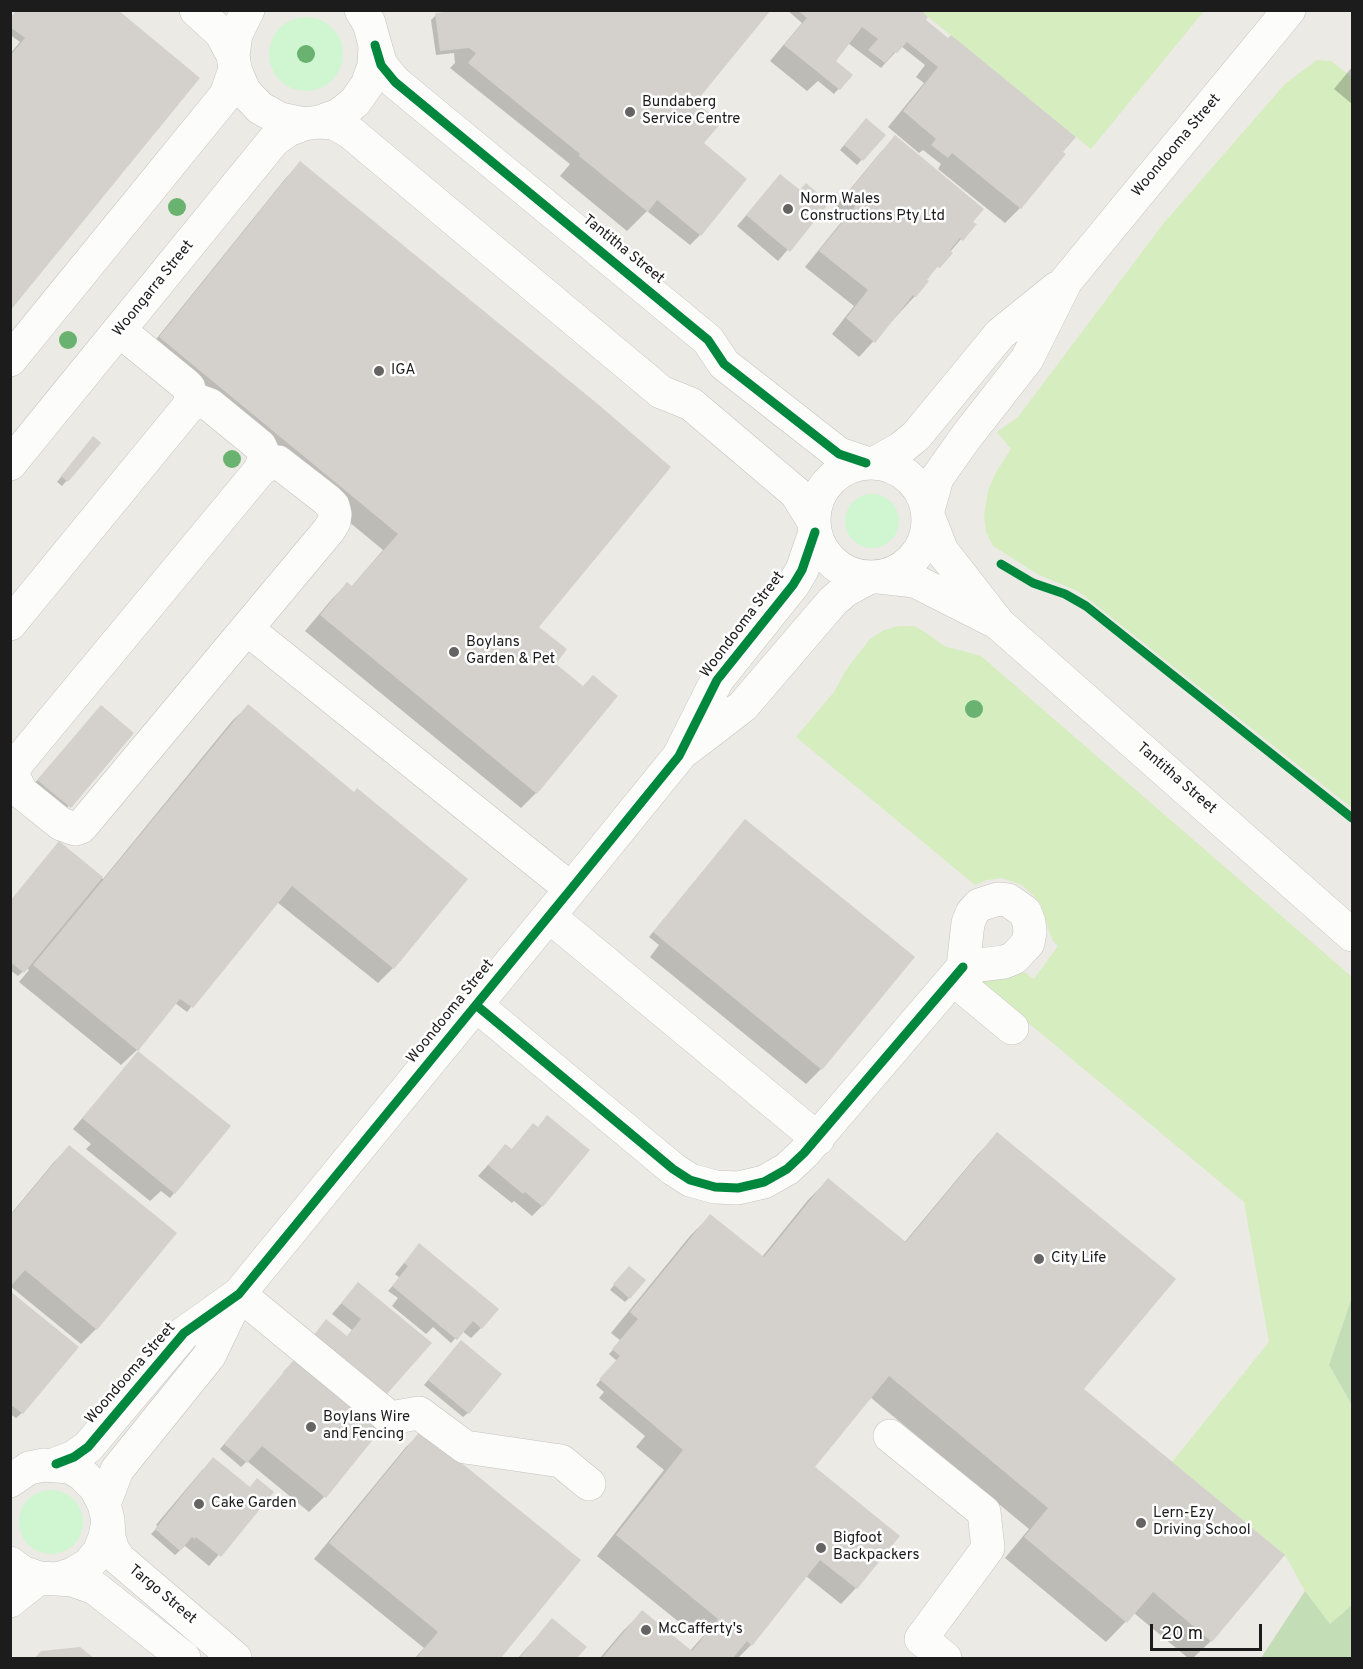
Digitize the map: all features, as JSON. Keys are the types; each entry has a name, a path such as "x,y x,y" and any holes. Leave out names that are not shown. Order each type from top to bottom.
{"street":[{"path":"196,10 221,33 244,91 260,108 280,119 334,123 350,132 661,392 691,404 796,493 807,508 820,546 829,559 841,569 855,575 874,577 895,572 909,563 921,550 927,535 928,514 924,495 909,478 890,466 870,463 849,467 828,482 816,505 814,527"},
{"path":"10,360 226,95 234,62 236,34 248,10"},
{"name":"Woondooma Street","path":"870,463 900,449 916,436 1000,334 1066,281 1289,10"},
{"name":"Woongarra Street","path":"10,464 274,140 288,130 339,115 355,102 368,85 374,66 372,26"},
{"name":"Tantitha Street","path":"372,26 381,66 395,82 708,340 724,364 839,454 870,463"},
{"name":"Woondooma Street","path":"928,514 937,478 1027,359 1066,281"},
{"path":"10,624 188,406 191,399 189,388 120,331"},
{"path":"188,406 199,401 210,405 260,446 265,457 260,470"},
{"path":"272,462 285,466 333,506 334,522 81,827 75,829 61,824 16,788 14,778 19,761 260,470 272,462"},
{"name":"Tantitha Street","path":"928,514 942,551 999,624 1353,935"},
{"name":"Woondooma Street","path":"48,1578 73,1574 88,1565 99,1552 105,1537 106,1512 117,1470 209,1356 239,1294 679,756 717,680 793,585 802,570 814,527"},
{"name":"Woondooma Street","path":"679,756 743,706 833,601 846,591 874,577"},
{"name":"Tantitha Street","path":"874,577 915,581 999,624"},
{"path":"247,629 571,889"},
{"path":"549,916 818,1139"},
{"path":"476,1005 673,1169 690,1179 715,1187 738,1188 764,1182 787,1169 818,1139 958,973 1012,1028"},
{"path":"239,1294 390,1418 419,1413 465,1447 561,1461 589,1484"},
{"name":"Woondooma Street","path":"10,1481 29,1468 50,1465 75,1457 88,1447 184,1333 239,1294"},
{"path":"890,1436 984,1512 988,1548 923,1652"},
{"path":"10,1461 70,1467 82,1474 95,1487 106,1512"},
{"name":"Targo Street","path":"106,1512 109,1538 119,1559 235,1659"},
{"path":"10,1563 22,1572 48,1578 72,1580 95,1588 184,1659"},
{"path":"10,1601 48,1578"}],"green space":[{"path":"921,11 1204,11 1091,149"},
{"path":"306,17 320,20 332,28 340,40 343,54 340,68 332,80 320,88 306,91 292,88 280,80 272,68 269,54 272,40 280,28 292,20"},
{"path":"1317,60 1331,61 1352,77 1352,808 1078,591 1039,575 993,546 986,532 984,515 988,491 996,472 1011,449 997,432 1018,417 1163,224 1285,84"},
{"path":"872,494 882,496 891,502 897,511 899,521 897,531 891,540 882,546 872,548 862,546 853,540 847,531 845,521 847,511 853,502 862,496"},
{"path":"899,626 914,626 944,646 981,656 1352,977 1352,1297 1329,1365 1352,1405 1352,1605 1330,1624 1305,1591 1285,1555 1172,1462 1269,1342 1244,1202 978,981 1012,970 1024,972 1034,979 1058,946 1052,940 1041,905 1034,896 1022,885 1002,878 987,880 975,885 796,737 834,692 848,667 870,639 884,630"},
{"path":"1352,1297 1352,1405 1329,1365"},
{"path":"51,1490 63,1492 74,1499 81,1510 83,1522 81,1534 74,1545 63,1552 51,1554 39,1552 28,1545 21,1534 19,1522 21,1510 28,1499 39,1492"},
{"path":"1305,1591 1330,1624 1352,1605 1352,1658 1261,1658"}],"building":[{"path":"17,10 118,10 200,78 10,311 10,56 25,38 10,27 10,18"},
{"name":"Bundaberg Service Centre","path":"465,10 771,10 696,102 721,123 704,143 747,179 701,236 657,200 648,212 468,63 476,53 469,48 440,51 435,13"},
{"path":"797,10 921,10 928,17 926,20 948,38 951,35 1076,137 1063,152 1066,154 1021,209 952,153 948,158 931,145 936,139 903,111 938,67 907,42 885,63 868,50 878,39 862,27 836,61 853,75 840,90 784,45 807,18"},
{"path":"866,118 886,135 863,161 844,145"},
{"path":"895,135 984,209 973,222 977,224 963,241 960,238 950,250 953,253 940,268 937,267 916,297 913,295 875,343 846,318 868,290 819,251 857,204 846,195"},
{"name":"IGA","path":"300,161 599,405 671,467 539,627 567,649 556,664 583,686 593,675 618,696 537,794 320,615 347,582 352,586 398,534 159,337"},
{"name":"Norm Wales Constructions Pty Ltd","path":"780,174 800,190 806,183 829,203 790,252 746,215"},
{"path":"93,436 101,443 68,482 61,476"},
{"path":"248,704 354,792 357,788 468,879 394,969 292,886 193,1008 180,999 138,1051 33,965"},
{"path":"101,705 134,733 71,808 37,780"},
{"path":"745,819 915,957 822,1070 653,932"},
{"path":"59,841 103,877 24,973 10,962 10,901"},
{"path":"138,1051 231,1126 175,1194 82,1118"},
{"path":"547,1115 590,1150 543,1207 525,1192 523,1194 488,1165 505,1144 512,1149 533,1123 538,1127"},
{"path":"997,1132 1176,1279 1084,1389 1285,1555 1212,1642 1153,1592 1127,1623 1024,1537 1048,1508 889,1376 815,1467 900,1536 857,1589 820,1560 752,1646 747,1641 733,1658 602,1658 642,1610 692,1651 718,1619 616,1535 683,1450 599,1379 620,1356 612,1349 638,1319 630,1312 710,1214 764,1257 828,1178 906,1242"},
{"path":"69,1145 177,1233 97,1330 25,1270 10,1287 10,1216"},
{"path":"419,1243 499,1309 482,1329 473,1321 457,1340 392,1286 408,1266 404,1263"},
{"path":"629,1266 646,1280 630,1299 613,1284"},
{"path":"358,1282 432,1343 386,1395 314,1335 326,1319 347,1336 361,1319 341,1303"},
{"path":"10,1291 79,1347 23,1414 10,1404"},
{"path":"461,1340 502,1374 469,1414 428,1380"},
{"name":"Boylans Wire and Fencing","path":"297,1356 383,1427 326,1498 262,1446 247,1463 224,1444"},
{"path":"421,1430 581,1560 501,1658 416,1658 438,1632 329,1543"},
{"path":"213,1457 250,1487 257,1478 274,1492 221,1557 196,1537 195,1539 192,1537 180,1551 155,1529"},
{"path":"552,1618 587,1647 577,1658 520,1657"},
{"path":"80,1647 94,1658 35,1658 41,1651"}],"cycle path":[{"path":"375,45 381,65 395,82 708,340 724,364 839,454 866,463"},
{"path":"56,1464 74,1457 88,1447 184,1333 239,1294 571,889 679,756 717,680 793,585 802,570 815,532"},
{"path":"1001,564 1033,583 1065,594 1086,606 1352,818"},
{"path":"476,1005 673,1169 690,1180 715,1187 738,1188 764,1182 787,1169 804,1153 963,967"}],"place":[{"name":"Bundaberg Service Centre","path":"630,112"},
{"name":"Norm Wales Constructions Pty Ltd","path":"788,209"},
{"name":"IGA","path":"379,371"},
{"name":"Boylans Garden & Pet","path":"454,652"},
{"name":"City Life","path":"1039,1259"},
{"name":"Boylans Wire and Fencing","path":"311,1427"},
{"name":"Cake Garden","path":"199,1504"},
{"name":"Lern-Ezy Driving School","path":"1141,1523"},
{"name":"Bigfoot Backpackers","path":"821,1548"},
{"name":"McCafferty's","path":"646,1630"}]}
